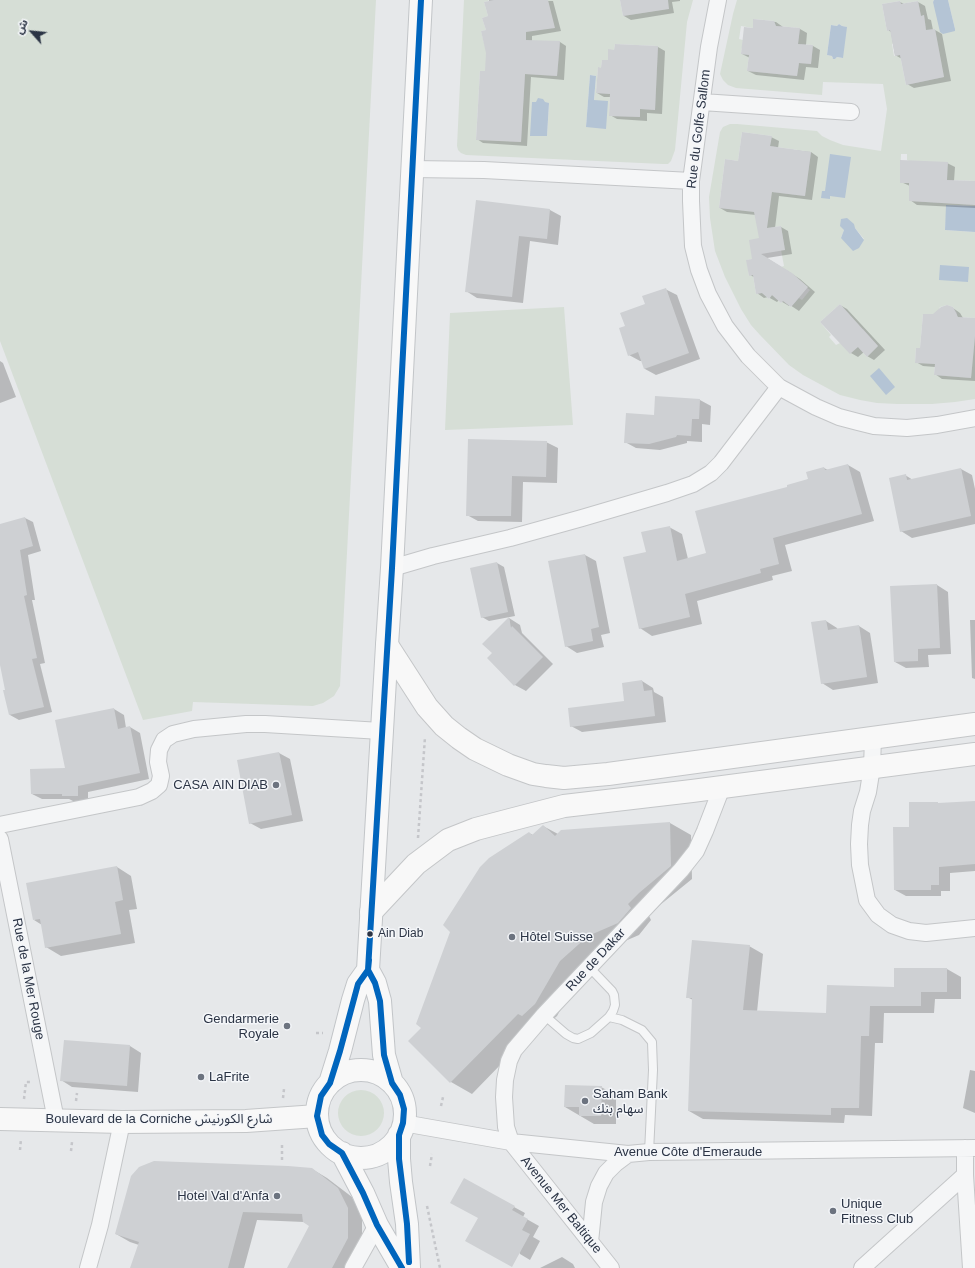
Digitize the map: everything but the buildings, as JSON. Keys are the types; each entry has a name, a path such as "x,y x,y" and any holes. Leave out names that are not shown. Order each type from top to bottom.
{"main road":[{"path":"401,1129 386,1150 366,1158 355,1158 332,1147 324,1138 318,1124 317,1116 321,1096 330,1083 340,1051 358,984 368,970 386,645 392,568 421,0"},
{"path":"386,645 423,701 444,726 459,738 490,757 518,769 539,775 564,778 608,774 975,724"},
{"path":"371,912 416,864 448,840 476,829 564,806 975,754"},
{"path":"368,970 376,983 380,1001 384,1055 392,1083 400,1095 404,1109 401,1129 399,1166 407,1224 409,1268"},
{"path":"330,1083 343,1074 352,1071 366,1071 380,1075 392,1083"},
{"name":"Boulevard de la Corniche شارع الكورنيش","path":"0,1119 122,1122 246,1121 317,1116"},
{"path":"342,1153 363,1192 377,1225 402,1268"}],"street":[{"name":"Rue du Golfe Sallom","path":"718,0 709,47 690,181 693,246 699,270 708,294 725,326 748,356 779,387 816,407 839,417 874,426 893,428 919,427 975,418"},
{"path":"702,102 851,112"},
{"path":"412,169 492,170 690,181"},
{"path":"392,568 582,518 693,484 710,474 721,463 779,387"},
{"path":"0,825 140,797 152,791 159,784 161,776 158,762 159,750 164,740 173,734 246,724 382,731"},
{"path":"873,738 872,767 861,818 859,844 860,865 867,900 878,915 892,925 909,931 926,933 975,928"},
{"name":"Rue de Dakar","path":"511,1142 506,1127 504,1097 505,1080 509,1062 514,1050 544,1015 681,870 696,851 722,787"},
{"name":"Rue de la Mer Rouge","path":"0,838 56,1120"},
{"path":"88,1268 100,1225 122,1122"},
{"name":"Avenue Côte d'Emeraude","path":"401,1129 628,1154 649,1152 970,1148"},
{"name":"Avenue Mer Baltique","path":"511,1142 611,1268"},
{"path":"970,1148 965,1174 971,1268"},
{"path":"590,1242 594,1202 599,1186 606,1173 616,1162 628,1154"},
{"path":"862,1268 965,1174"},
{"path":"353,1268 377,1225"}],"lane":[{"path":"544,1015 566,1034 578,1039 591,1033 609,1017 615,1005 614,995 589,967"},
{"path":"609,1017 622,1020 642,1030 652,1042 653,1070 649,1152"}],"path":[{"path":"417,844 425,735"},
{"path":"316,1032 326,1034"},
{"path":"24,1099 26,1082"},
{"path":"76,1102 77,1093"},
{"path":"441,1106 443,1097"},
{"path":"20,1150 21,1134"},
{"path":"71,1151 72,1139"},
{"path":"282,1143 282,1160"},
{"path":"430,1166 432,1154"},
{"path":"427,1203 440,1268"}],"shaded area":[{"path":"0,0 376,0 340,686 334,696 323,703 313,706 193,702 192,711 143,720 0,341"},
{"path":"464,0 489,1 484,2 488,16 482,18 486,30 481,31 485,46 521,30 548,0 620,0 623,16 666,9 665,0 693,0 687,22 675,150 671,161 668,164 466,155 458,150","holes":["560,43 557,76 525,74 521,142 476,139 480,71 485,71","615,44 658,46 655,110 640,109 639,117 609,116 610,94 596,93 598,68 601,68 602,60 608,60 608,50 614,50","590,75 596,76 594,101 586,127","532,102 549,103 547,136"]},
{"path":"737,0 934,0 933,2 955,29 948,0 975,0 975,181 947,180 907,160 907,154 901,154 900,182 909,183 909,201 975,205 947,205 945,230 975,232 975,318 957,317 957,313 953,307 947,305 940,307 936,315 923,314 920,348 916,348 915,362 935,364 934,375 971,378 975,336 975,399 932,404 897,404 877,403 840,395 803,375 789,365 751,325 725,277 715,251 710,218 709,197 720,132 723,127 730,124 737,124 817,131 822,136 843,145 881,151 887,109 883,84 823,82 822,95 736,88 728,85 720,74","holes":["900,1 901,4 918,1 921,16 924,15 926,30 935,29 944,77 906,85 900,55 894,56 892,44 895,43 893,30 887,31 882,4","754,19 774,21 776,26 800,28 798,44 813,45 811,64 799,63 797,76 747,71 749,55 741,54 743,40 739,39 741,26 753,28","839,24 846,27 842,58 837,57 835,59 832,58 832,56 827,55 831,25 837,26","742,132 772,136 770,146 811,152 805,196 772,192 740,210 719,208 725,159 738,161","781,226 785,250 781,250 784,266 781,267 810,290 802,300 799,298 791,307 783,301 781,303 772,295 769,299 762,293 756,294 753,275 749,276 747,260 752,259 759,236 769,234 768,228","855,228 864,239 841,238 844,230","840,304 860,331 863,329 878,346 867,357 858,347 840,343 836,345 829,337 831,335 820,322"]},
{"path":"564,307 573,425 445,430 450,313"},
{"path":"366,1090 370,1091 380,1100 383,1104 383,1122 374,1132 366,1136 356,1136 348,1132 339,1122 338,1108 342,1100 352,1091"}],"water":[{"path":"934,0 948,0 955,31 943,34 940,32 933,2"},
{"path":"839,24 847,27 843,58 837,57 833,59 832,56 827,55 831,25 837,26"},
{"path":"590,75 596,76 594,100 608,101 606,129 586,127"},
{"path":"538,98 549,103 547,136 530,136 532,102 536,102"},
{"path":"830,154 851,157 845,198 830,196 830,199 821,198 822,191 825,191"},
{"path":"946,205 975,206 975,232 945,230"},
{"path":"847,218 854,224 855,228 864,240 859,248 853,251 841,238 844,230 840,226 841,219"},
{"path":"940,265 969,267 968,282 939,280"},
{"path":"879,368 895,387 886,395 870,376"}],"transit line":[{"path":"402,1268 377,1225 363,1193 342,1153 329,1144 322,1135 317,1116 321,1096 330,1083 340,1051 358,984 368,970 392,568 421,0"},
{"path":"369,960 368,970 375,983 380,1001 384,1055 392,1083 400,1095 404,1109 403,1123 399,1135 399,1159 407,1224 409,1262"}],"place":[{"name":"CASA AIN DIAB","path":"276,785"},
{"name":"Ain Diab","path":"370,934"},
{"name":"Hôtel Suisse","path":"512,937"},
{"name":"Gendarmerie Royale","path":"287,1026"},
{"name":"LaFrite","path":"201,1077"},
{"name":"Saham Bank سهام بنك","path":"585,1101"},
{"name":"Hotel Val d'Anfa","path":"277,1196"},
{"name":"Unique Fitness Club","path":"833,1211"}]}
